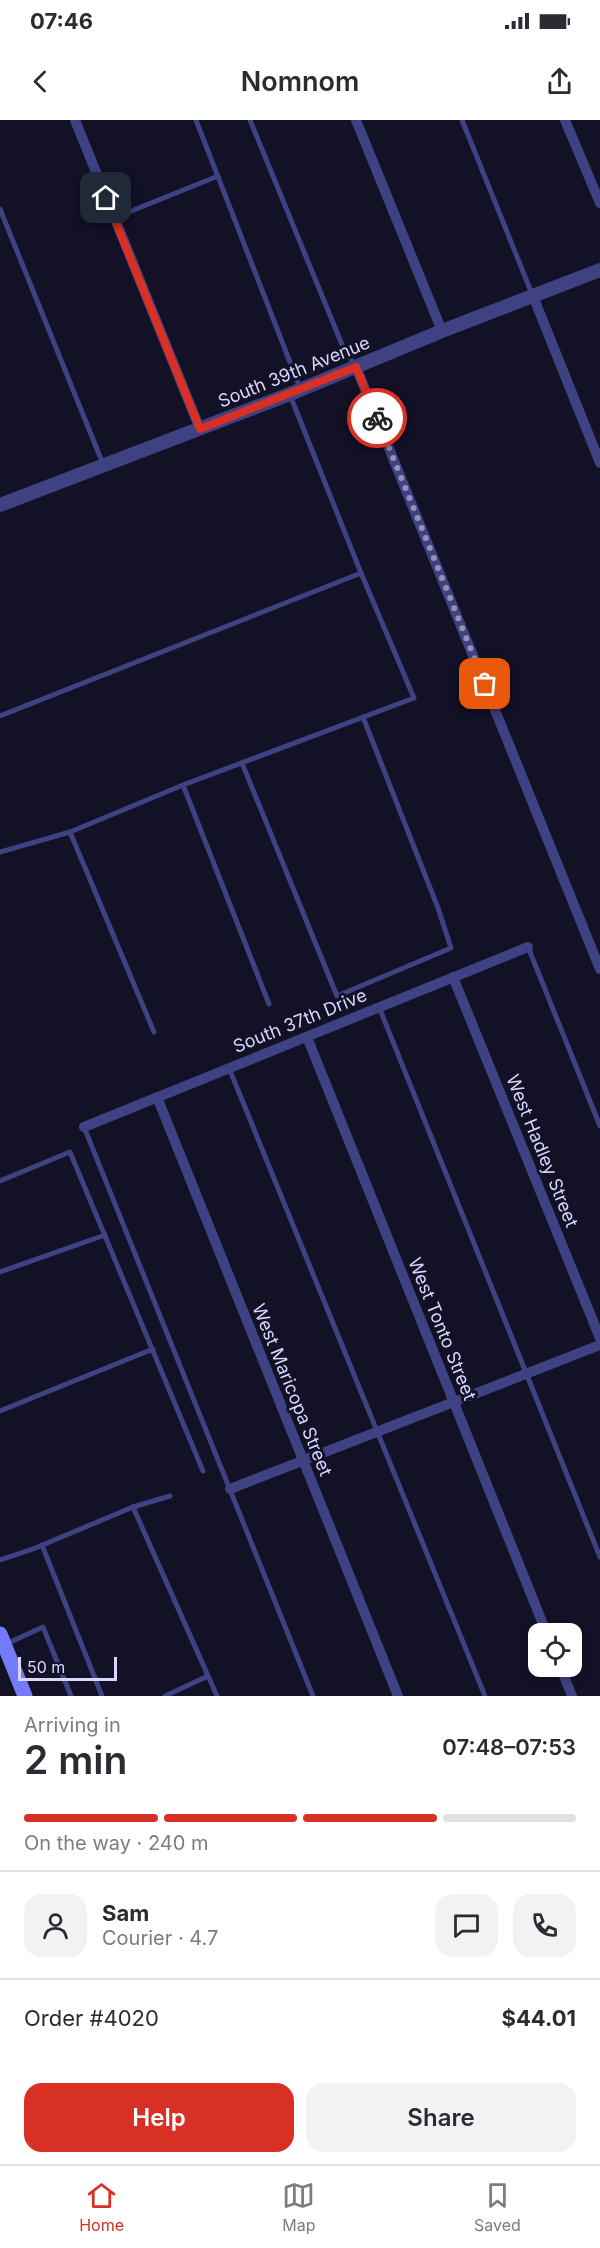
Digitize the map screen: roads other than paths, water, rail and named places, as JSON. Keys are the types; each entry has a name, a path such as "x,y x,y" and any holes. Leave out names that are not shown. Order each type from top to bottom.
{"main road":[{"path":"2,1640 25,1696"}],"street":[{"path":"75,120 200,429"},
{"path":"356,120 442,331"},
{"path":"566,120 600,203"},
{"name":"South 39th Avenue","path":"1,501 200,429 600,270"},
{"path":"533,296 600,463"},
{"path":"356,367 600,969"},
{"name":"South 37th Drive","path":"84,1126 528,946"},
{"name":"West Hadley Street","path":"453,977 600,1338"},
{"name":"West Tonto Street","path":"307,1037 543,1623"},
{"name":"West Maricopa Street","path":"157,1097 398,1696"},
{"path":"230,1489 600,1344"},
{"path":"564,1677 572,1696"}],"lane":[{"path":"0,852 70,832 183,785 414,698 361,573 196,120"},
{"path":"250,120 343,347 356,367"},
{"path":"462,120 533,296"},
{"path":"114,218 218,176"},
{"path":"0,209 103,465"},
{"path":"0,716 361,573"},
{"path":"242,763 337,996 451,948 438,908 363,717"},
{"path":"183,785 269,1004"},
{"path":"70,832 154,1032"},
{"path":"528,946 600,1126"},
{"path":"379,1007 600,1557"},
{"path":"229,1068 485,1696"},
{"path":"84,1126 313,1696"},
{"path":"0,1181 70,1152 203,1471"},
{"path":"0,1272 105,1235"},
{"path":"0,1411 153,1349"},
{"path":"0,1560 133,1507 170,1496"},
{"path":"133,1507 217,1696"},
{"path":"42,1545 102,1696"},
{"path":"2,1640 43,1627 71,1696"},
{"path":"165,1696 208,1676"}]}
